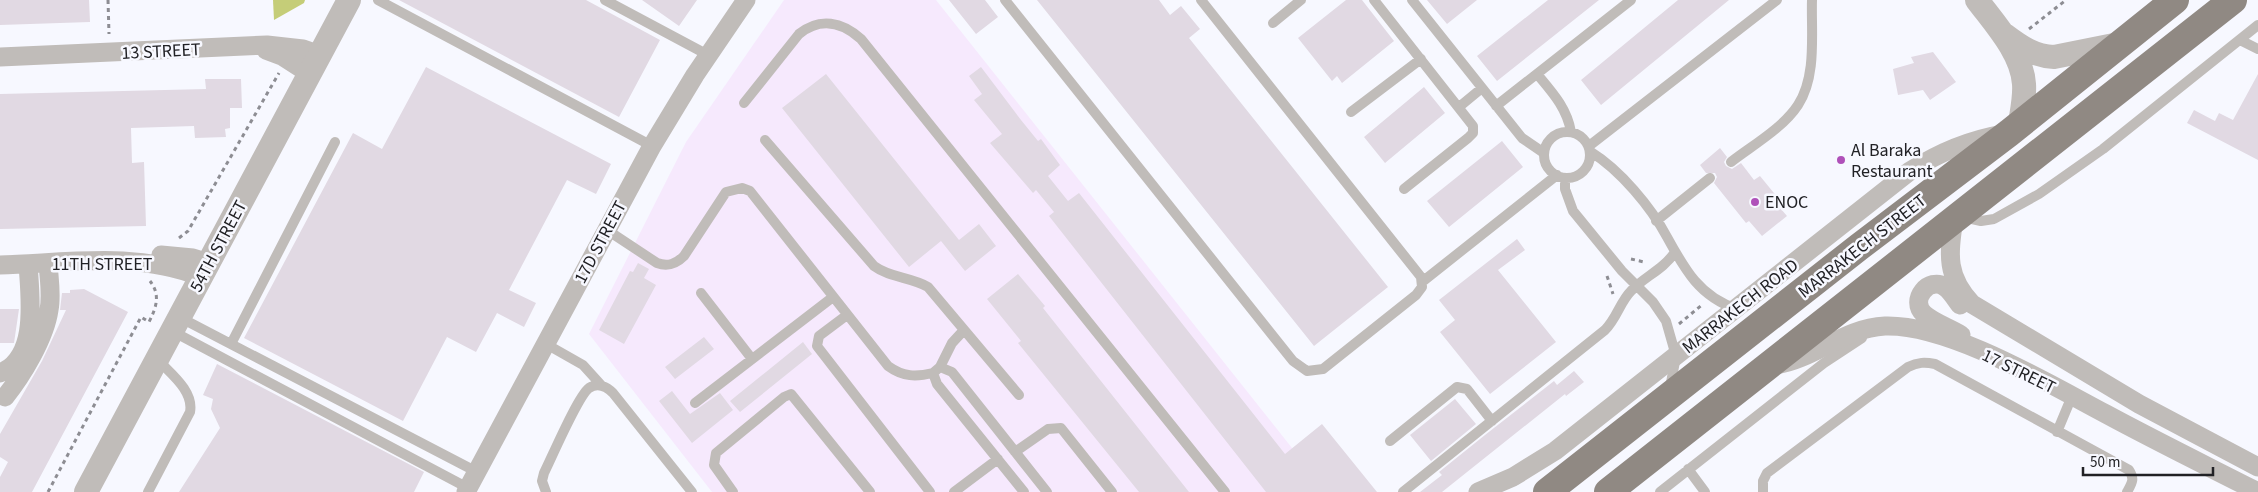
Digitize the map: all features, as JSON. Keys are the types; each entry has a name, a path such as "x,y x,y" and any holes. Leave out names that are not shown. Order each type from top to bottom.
{"main road":[{"name":"MARRAKECH STREET","path":"1608,492 2233,0"},
{"name":"MARRAKECH STREET","path":"1547,492 2014,128 2119,44 2165,4"}],"street":[{"name":"54TH STREET","path":"86,492 349,0"},
{"name":"17D STREET","path":"471,484 652,146 708,55 746,0"},
{"path":"1977,0 2001,32 2021,71 2024,83 2014,128"},
{"path":"2001,32 2024,49 2044,56 2054,56 2119,44"},
{"name":"13 STREET","path":"0,57 286,46 315,64"},
{"name":"MARRAKECH ROAD","path":"1478,492 1513,478 1556,452 1910,171 1932,156 1974,140 2014,128"},
{"name":"17 STREET","path":"1955,217 1949,260 1960,292 1972,304 2014,331 2146,408 2258,467"},
{"name":"11TH STREET","path":"0,265 126,260 159,255 184,257 205,270"},
{"path":"2,395 24,369 48,318 50,300 48,263"},
{"path":"0,373 14,364 22,352 30,318 28,264"},
{"path":"1998,359 1924,314 1919,306 1919,298 1923,290 1930,285 1939,284 1947,288 1962,307 1974,317 2001,329 2014,331"},
{"name":"17 STREET","path":"1768,366 1804,358 1851,332 1886,326 1906,327 1926,332 1998,359 2258,492"}],"lane":[{"path":"378,0 652,146"},
{"path":"605,0 708,55"},
{"path":"1005,0 1299,367 1307,371 1323,369 1416,295 1422,282 1561,176 1581,174 1590,161 1590,149"},
{"path":"1201,0 1412,264 1422,282"},
{"path":"1273,23 1301,0"},
{"path":"1374,0 1473,126 1473,133 1404,189"},
{"path":"1412,0 1522,138 1544,153"},
{"path":"1496,106 1631,0"},
{"path":"1590,149 1777,0"},
{"path":"1731,162 1790,116 1805,94 1810,67 1812,0"},
{"path":"744,103 799,34 807,27 830,23 842,25 862,39 1225,492"},
{"path":"1955,217 1981,221 1994,219 2039,194 2102,149 2258,25"},
{"path":"2240,40 2258,49"},
{"path":"1351,112 1421,60"},
{"path":"1537,74 1563,107 1571,132"},
{"path":"1459,107 1482,88"},
{"path":"1665,400 1671,386 1676,356 1671,332 1661,311 1636,286 1573,210 1561,176 1550,170 1544,153 1546,145 1552,138 1559,133 1571,132 1584,138 1590,149 1623,177 1656,221 1694,282 1711,297 1738,309"},
{"path":"765,140 874,266 887,274 920,282 928,287 1019,395"},
{"path":"231,344 335,142"},
{"path":"1656,221 1710,178"},
{"path":"607,230 657,263 663,265 675,263 684,256 726,192 742,188 755,197 882,360 895,371 912,376 937,370 952,372 1047,492"},
{"path":"1403,492 1605,330 1617,316 1630,292 1662,268 1675,252"},
{"path":"702,293 752,359"},
{"path":"695,403 833,297"},
{"path":"847,315 819,336 816,346 930,492"},
{"path":"176,324 231,344 471,484"},
{"path":"176,324 471,484"},
{"path":"1660,492 1824,362 1857,340 1886,326"},
{"path":"964,330 952,344 937,370 937,384 1024,492"},
{"path":"546,344 584,365 602,386 613,393 692,492"},
{"path":"148,492 192,405 187,392 157,359"},
{"path":"1763,492 1763,481 1767,474 1908,366 1917,362 1935,364 2129,470 2133,476 2133,482 2128,492"},
{"path":"546,492 542,481 544,474 583,395 588,389 602,386"},
{"path":"1390,440 1457,387 1467,389 1492,421"},
{"path":"734,492 714,465 716,453 784,397 791,394 797,398 870,492"},
{"path":"2057,432 2072,396"},
{"path":"1016,452 1048,429 1061,428 1112,492"},
{"path":"954,492 998,459"},
{"path":"1688,469 1705,492"}],"path":[{"path":"108,0 109,53"},
{"path":"2001,32 2029,29 2066,0"},
{"path":"1632,260 1644,262 1650,259"},
{"path":"1671,332 1711,297"}],"shaded area":[{"path":"784,0 936,0 1327,492 712,492 589,334 686,142"}],"green space":[{"path":"273,0 305,0 304,3 274,20"}],"building":[{"path":"0,0 89,0 90,22 0,25"},
{"path":"399,0 586,0 660,40 619,117"},
{"path":"642,0 697,0 679,26"},
{"path":"949,0 985,0 998,17 976,34"},
{"path":"1037,0 1159,0 1170,15 1181,6 1200,29 1189,38 1388,287 1314,346"},
{"path":"1346,0 1362,0 1394,41 1342,83 1337,76 1332,81 1298,38"},
{"path":"1427,0 1477,0 1447,24"},
{"path":"1548,0 1599,0 1497,81 1477,56"},
{"path":"1678,0 1729,0 1601,105 1581,80"},
{"path":"1933,52 1956,82 1930,100 1923,90 1898,95 1893,69 1914,63 1911,57"},
{"path":"426,67 611,164 596,194 567,180 509,290 536,303 524,327 497,313 476,352 447,337 403,421 244,338 353,133 382,149"},
{"path":"981,67 1021,120 1038,141 1041,139 1060,165 1048,176 1068,201 1079,193 1285,454 1322,424 1377,492 1266,492 1049,216 1054,212 1036,190 1033,193 990,143 1002,134 974,100 982,94 969,76"},
{"path":"826,74 959,240 979,224 996,246 965,271 941,241 909,267 782,108"},
{"path":"2258,74 2258,160 2187,123 2194,110 2215,121 2219,113 2233,120"},
{"path":"205,79 241,79 242,108 230,108 230,128 225,129 226,137 195,138 194,126 131,128 132,163 144,162 146,226 0,229 0,94 206,89"},
{"path":"1424,87 1445,113 1385,163 1364,137"},
{"path":"1502,141 1523,167 1449,227 1427,201"},
{"path":"1720,148 1727,157 1724,162 1726,166 1732,169 1741,163 1754,180 1760,176 1778,198 1774,201 1787,216 1762,236 1749,221 1746,223 1714,183 1717,177 1715,173 1706,173 1700,165"},
{"path":"1517,239 1525,250 1498,270 1556,342 1490,394 1440,332 1455,320 1439,300"},
{"path":"638,263 649,269 644,278 656,285 624,344 599,330 630,271 633,272"},
{"path":"1018,274 1189,492 1139,492 1018,343 1021,341 987,299"},
{"path":"84,289 128,312 32,492 0,492 0,477 8,462 0,457 0,434 42,361 66,310 60,310 62,293 70,293 70,290"},
{"path":"0,309 19,309 14,343 0,343"},
{"path":"704,337 714,349 675,379 665,367"},
{"path":"803,342 812,354 740,412 730,401"},
{"path":"217,364 424,472 414,492 179,492 220,428 211,409 213,399 203,395"},
{"path":"1574,371 1584,382 1566,396 1565,394 1442,492 1420,492 1442,475 1439,472 1485,435 1554,381 1557,385"},
{"path":"672,391 690,414 720,393 733,410 692,443 659,401"},
{"path":"1455,399 1476,424 1431,461 1410,435"}],"place":[{"name":"Al Baraka Restaurant","path":"1841,160"},
{"name":"ENOC","path":"1755,202"}]}
